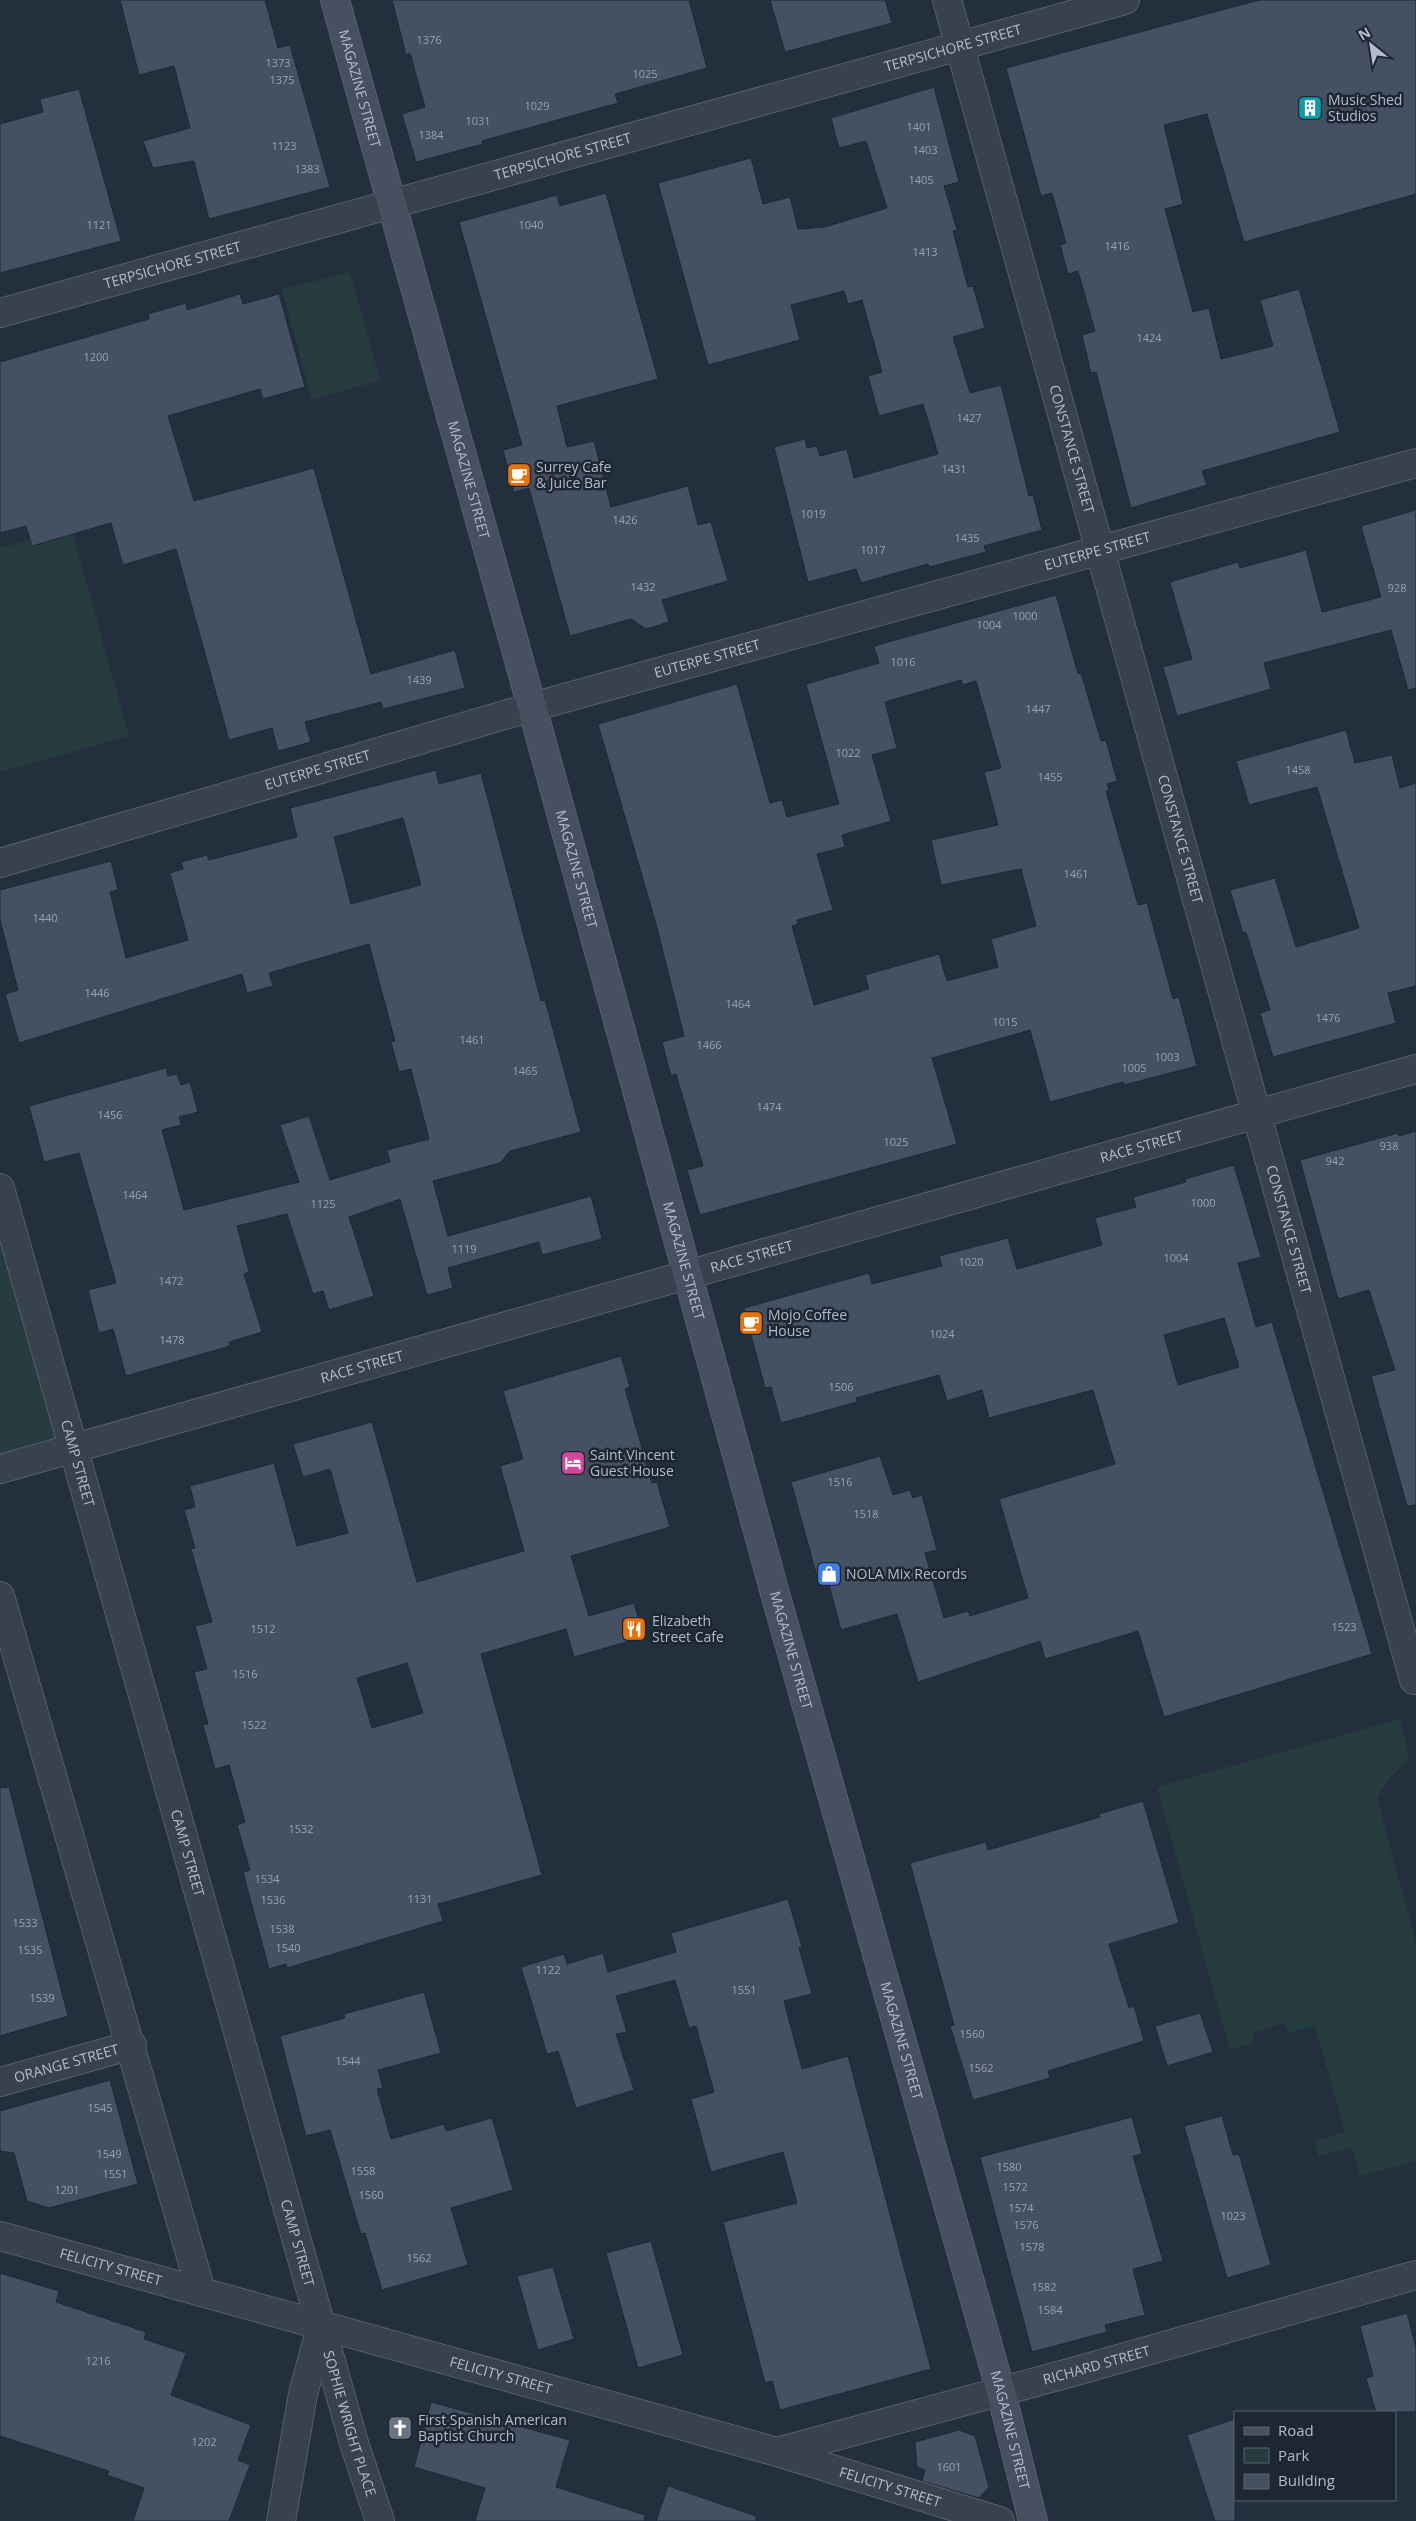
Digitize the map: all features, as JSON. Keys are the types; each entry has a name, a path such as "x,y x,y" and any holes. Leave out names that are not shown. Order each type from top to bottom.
{"street":[{"name":"MAGAZINE STREET","path":"335,0 532,707 776,1597 1001,2392 1033,2521"},
{"name":"CONSTANCE STREET","path":"947,0 1414,1680"},
{"name":"TERPSICHORE STREET","path":"0,313 1125,0"},
{"name":"EUTERPE STREET","path":"0,863 532,707 1416,463"},
{"name":"RACE STREET","path":"0,1468 74,1449 688,1273 1416,1069"},
{"name":"CAMP STREET","path":"0,1188 322,2324"},
{"path":"0,1596 132,2045 201,2290"},
{"name":"ORANGE STREET","path":"0,2082 132,2045"},
{"name":"FELICITY STREET","path":"0,2236 201,2290 778,2452 1000,2521"},
{"name":"RICHARD STREET","path":"778,2452 1001,2392 1416,2275"},
{"path":"281,2521 302,2394 322,2324"},
{"name":"SOPHIE WRIGHT PLACE","path":"322,2324 354,2444 380,2521"}],"green space":[{"path":"350,272 380,380 312,400 282,289"},
{"path":"71,528 129,736 0,772 0,548"},
{"path":"0,1188 74,1449 0,1469"},
{"path":"1400,1719 1409,1758 1386,1782 1377,1798 1416,1943 1416,2161 1360,2176 1352,2147 1319,2156 1314,2141 1345,2132 1315,2026 1289,2033 1284,2023 1252,2033 1254,2043 1230,2050 1157,1787"}],"building":[{"path":"120,0 265,0 278,48 290,45 330,187 209,219 194,161 153,168 143,141 190,128 174,66 139,75"},
{"path":"392,0 689,0 707,68 615,94 618,103 482,141 483,144 416,162 402,114 425,107 410,53 406,55"},
{"path":"770,0 885,0 892,23 785,52"},
{"path":"1259,0 1416,0 1416,194 1244,242 1207,114 1164,125 1183,204 1165,209 1193,312 1209,308 1221,359 1273,346 1260,300 1299,289 1340,432 1202,471 1207,485 1131,508 1096,372 1091,373 1082,335 1095,331 1078,271 1068,274 1060,245 1066,243 1052,193 1041,196 1006,68"},
{"path":"934,87 959,182 944,186 957,230 953,231 968,287 973,286 985,328 953,337 970,393 1001,385 1029,496 1033,495 1042,530 984,546 986,552 929,567 928,564 861,583 856,569 808,582 774,447 805,439 807,448 817,446 820,456 847,449 854,478 938,454 923,404 879,416 868,376 882,372 862,300 848,304 844,291 791,305 800,340 708,365 658,183 751,158 763,204 790,197 798,229 825,227 887,208 866,141 839,148 831,118"},
{"path":"79,89 121,241 0,273 0,124 43,112 40,99"},
{"path":"606,193 658,379 557,406 567,447 594,441 611,507 688,486 698,525 711,522 728,581 662,600 669,622 646,629 631,619 570,636 529,488 514,492 503,450 522,445 459,222 557,195 560,206"},
{"path":"240,294 243,304 279,294 305,387 263,399 260,389 168,416 194,501 314,468 371,674 455,650 465,688 383,709 381,702 305,722 311,742 278,751 272,728 229,740 176,549 123,565 111,523 32,546 26,526 0,533 0,362 149,319 148,314 186,303 187,310"},
{"path":"1416,510 1416,688 1408,690 1391,630 1264,663 1271,689 1177,716 1163,667 1192,659 1170,582 1238,562 1240,568 1306,550 1322,612 1381,597 1361,526"},
{"path":"1056,595 1078,674 1081,673 1101,741 1106,740 1117,781 1107,784 1109,790 1106,791 1138,905 1147,903 1173,999 1179,997 1197,1066 1124,1085 1123,1082 1050,1102 1030,1030 932,1058 957,1144 700,1215 687,1170 703,1166 676,1074 671,1076 662,1042 684,1036 656,924 598,724 737,684 770,803 782,800 787,817 839,804 806,684 879,663 874,646","holes":["961,680 963,685 976,681 1001,768 984,772 998,825 931,840 941,885 1021,869 1036,926 991,939 998,967 947,981 939,954 865,975 869,989 814,1005 792,926 798,924 797,920 833,910 817,854 845,847 842,835 891,821 872,755 897,748 885,702"]},
{"path":"1346,730 1355,763 1392,755 1400,788 1416,783 1416,986 1388,993 1396,1023 1273,1057 1260,1013 1270,1010 1246,932 1243,933 1230,890 1275,878 1296,947 1359,928 1317,787 1249,805 1236,761"},
{"path":"436,770 439,784 481,773 541,1001 545,1000 581,1132 510,1151 500,1163 433,1181 448,1236 591,1196 602,1239 542,1255 539,1242 448,1268 453,1288 427,1295 400,1199 349,1217 374,1296 329,1310 323,1291 313,1294 287,1214 237,1226 249,1272 244,1274 262,1332 229,1342 230,1346 126,1376 113,1329 99,1333 88,1290 116,1283 79,1153 44,1162 29,1106 166,1068 168,1076 177,1074 181,1085 190,1082 198,1112 179,1117 181,1125 162,1130 184,1210 299,1182 280,1125 309,1116 330,1180 390,1162 387,1150 429,1139 411,1069 399,1072 391,1042 395,1041 369,944 269,973 273,986 247,993 242,974 19,1043 5,994 18,990 0,920 0,890 111,861 118,890 110,892 126,958 188,940 170,873 183,869 181,862 207,855 209,860 297,837 290,808","holes":["403,818 421,885 351,904 334,837"]},
{"path":"1416,1131 1416,1505 1407,1506 1371,1376 1395,1370 1369,1290 1338,1299 1300,1160 1398,1133 1399,1136"},
{"path":"1234,1165 1261,1257 1238,1263 1256,1327 1272,1322 1372,1654 1164,1717 1138,1631 1045,1659 1040,1641 918,1682 897,1614 841,1630 828,1581 819,1584 791,1482 880,1456 893,1495 910,1490 913,1498 922,1495 937,1550 925,1553 944,1618 968,1611 970,1616 1028,1598 999,1499 1115,1464 1093,1390 989,1418 982,1390 947,1401 939,1375 856,1398 857,1402 781,1423 771,1387 765,1388 744,1308 869,1273 872,1284 942,1266 939,1256 1008,1238 1017,1269 1102,1245 1095,1218 1136,1207 1133,1197 1186,1182 1185,1179","holes":["1224,1318 1239,1367 1178,1385 1164,1335"]},
{"path":"621,1356 630,1387 625,1389 652,1483 657,1482 670,1527 571,1556 589,1616 634,1603 644,1637 574,1657 566,1629 481,1654 542,1875 438,1904 443,1921 287,1968 286,1964 269,1969 243,1872 250,1870 237,1825 245,1822 229,1765 215,1769 203,1725 208,1724 194,1672 207,1669 195,1626 212,1622 191,1549 195,1548 184,1510 195,1507 190,1486 274,1463 297,1546 348,1533 330,1469 303,1477 293,1444 372,1422 417,1582 524,1551 500,1466 523,1459 503,1391","holes":["407,1663 423,1713 372,1728 357,1678"]},
{"path":"9,1787 68,2016 0,2036 0,1788"},
{"path":"1143,1801 1179,1923 1109,1944 1129,2008 1134,2006 1144,2041 1048,2071 1050,2078 973,2100 950,2026 954,2025 910,1863 986,1842 988,1850 1100,1817 1099,1814"},
{"path":"788,1899 802,1947 799,1948 812,1994 784,2001 802,2069 848,2056 931,2369 780,2410 772,2381 765,2383 723,2222 797,2203 783,2152 711,2172 691,2099 714,2092 696,2026 689,2028 675,1980 616,1996 627,2032 616,2034 634,2090 576,2108 558,2051 547,2054 521,1967 564,1954 567,1964 603,1953 608,1972 676,1952 671,1933"},
{"path":"424,1992 441,2053 378,2070 383,2088 377,2089 391,2139 444,2124 446,2131 492,2118 513,2190 451,2208 468,2265 382,2290 365,2233 361,2234 330,2130 306,2136 280,2036 345,2018 344,2014"},
{"path":"1200,2013 1213,2052 1167,2066 1155,2026"},
{"path":"110,2080 138,2184 49,2208 27,2201 14,2153 0,2151 0,2111"},
{"path":"1222,2116 1233,2155 1239,2154 1271,2265 1227,2278 1184,2126"},
{"path":"1132,2117 1142,2154 1133,2156 1163,2261 1133,2269 1145,2315 1105,2325 1107,2332 1032,2352 980,2157"},
{"path":"651,2241 683,2355 638,2368 606,2253"},
{"path":"553,2267 574,2339 538,2350 517,2276"},
{"path":"0,2273 59,2291 56,2302 146,2332 144,2339 186,2353 171,2395 251,2425 238,2460 250,2465 229,2521 133,2521 144,2488 107,2475 109,2471 0,2436"},
{"path":"1407,2313 1416,2347 1416,2412 1376,2411 1366,2378 1373,2376 1360,2326"},
{"path":"431,2402 570,2440 556,2487 645,2515 644,2521 475,2521 485,2488 414,2467"},
{"path":"1234,2419 1235,2521 1215,2521 1187,2435"},
{"path":"959,2430 975,2436 989,2487 979,2498 922,2481 925,2470 917,2467 915,2442"},
{"path":"668,2486 756,2516 756,2521 656,2521"}],"place":[{"name":"Music Shed Studios","path":"1310,108"},
{"name":"Surrey Cafe & Juice Bar","path":"519,475"},
{"name":"Mojo Coffee House","path":"751,1323"},
{"name":"Saint Vincent Guest House","path":"573,1463"},
{"name":"NOLA Mix Records","path":"829,1574"},
{"name":"Elizabeth Street Cafe","path":"634,1629"},
{"name":"First Spanish American Baptist Church","path":"400,2428"}]}
